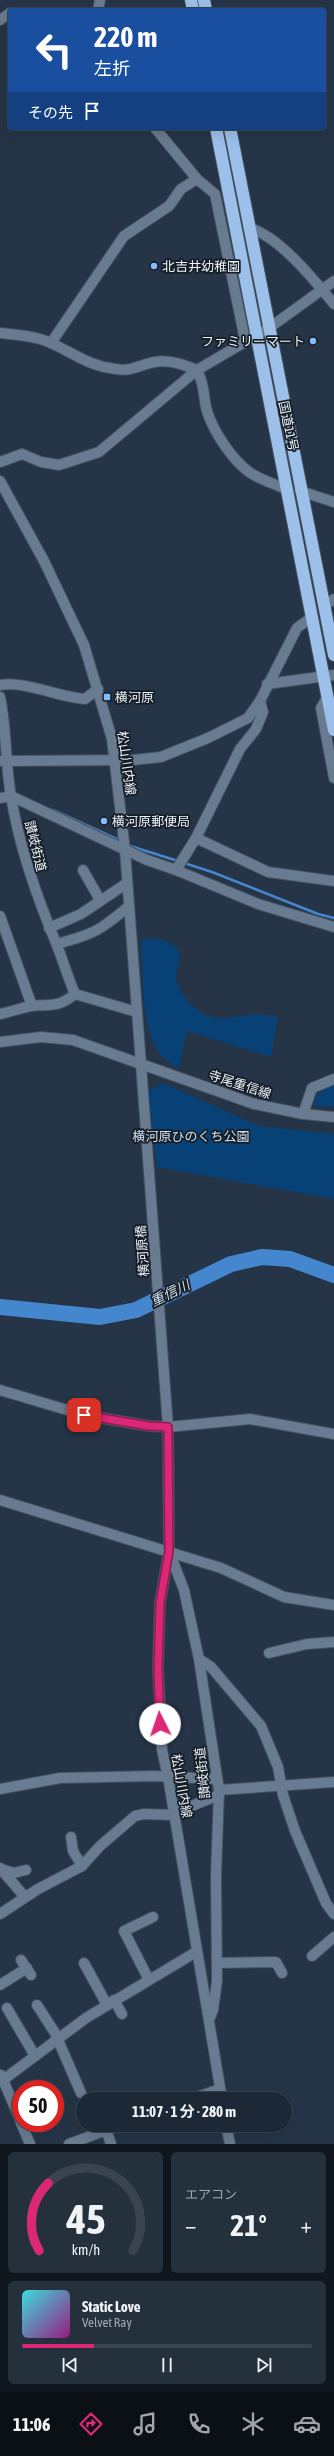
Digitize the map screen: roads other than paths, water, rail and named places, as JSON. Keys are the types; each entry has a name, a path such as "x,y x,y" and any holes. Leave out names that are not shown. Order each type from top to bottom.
{"highway":[{"name":"国道11号","path":"216,130 251,338 294,490 329,602 334,655"},
{"name":"国道11号","path":"230,130 269,328 312,616 329,675 328,696 334,730"}],"street":[{"path":"157,130 197,179 215,194 251,338"},
{"path":"51,343 124,236 169,206 181,189 197,179"},
{"path":"249,228 262,231 313,277 334,304"},
{"path":"0,462 22,454 41,462 59,465 99,452 197,370 269,328 334,281"},
{"path":"0,333 32,336 51,343 88,364 118,370 138,368 155,362 177,363 197,370 204,384 208,413 215,431 249,472 294,490 334,502"},
{"name":"松山川内線","path":"0,481 63,599 84,645 112,739 125,850 143,1097"},
{"path":"3,761 114,758 133,760 161,757 208,738 248,718 260,701 267,684 297,628 312,616"},
{"path":"267,684 329,675"},
{"path":"0,685 12,683 67,698 85,699 98,689"},
{"path":"328,696 321,708 334,778"},
{"name":"讃岐街道","path":"0,697 5,720 3,761 24,854 40,906 75,994"},
{"path":"176,870 196,838 240,749 256,729 263,712 260,701"},
{"path":"0,798 10,793 125,850 258,904 334,928"},
{"path":"196,838 268,872 334,882"},
{"path":"83,870 100,900"},
{"path":"49,928 81,914 127,883"},
{"path":"56,944 90,935 104,928 129,906"},
{"path":"0,916 32,1006"},
{"path":"0,1014 32,1006 44,1007 65,1002 75,994 137,1012"},
{"name":"寺尾重信線","path":"0,1042 41,1037 73,1040 254,1104 303,1114 334,1117"},
{"path":"303,1114 312,1088 334,1079"},
{"name":"横河原橋","path":"143,1097 168,1427"},
{"path":"0,1390 84,1415 149,1426 168,1427 250,1419 334,1434"},
{"name":"松山川内線","path":"168,1427 169,1551 160,1603 158,1669 162,1750 168,1777 196,1952 221,2092"},
{"path":"0,1500 221,1568 284,1597 334,1605"},
{"name":"讃岐街道","path":"169,1551 184,1590 199,1659 219,1793 216,1875 216,1997 209,2020"},
{"path":"269,1653 307,1644 334,1642"},
{"path":"199,1659 207,1663 255,1716 268,1738 281,1776 282,1786 295,1831 326,1903 334,1914"},
{"path":"0,1789 48,1779 168,1777 217,1779"},
{"path":"0,1914 25,1896 82,1866 100,1846 135,1816 144,1814 174,1814 186,1810 202,1800 219,1793 334,1782"},
{"path":"71,1837 73,1851 82,1866"},
{"path":"0,1868 25,1896"},
{"path":"0,1868 14,1873 26,1870"},
{"path":"149,1980 124,1931 153,1917"},
{"path":"312,1956 319,1944 334,1937"},
{"path":"12,2101 2,2077 111,2003 196,1952"},
{"path":"217,1963 276,1962 282,1973"},
{"path":"84,1963 111,2003 122,2014"},
{"path":"0,1985 26,1968"},
{"path":"37,2005 57,2040 81,2092"},
{"path":"7,2008 35,2056"},
{"path":"25,2132 30,2144"},
{"path":"69,2144 90,2140 103,2132"},
{"path":"107,2132 111,2144"},
{"path":"227,2132 230,2144"}],"waterway":[{"path":"53,810 121,841"},
{"path":"127,845 178,861"},
{"path":"184,863 212,872 318,914 334,918"},
{"name":"重信川","path":"0,1307 100,1317 136,1310 231,1264 262,1257 290,1259 334,1275"}],"place":[{"name":"北吉井幼稚園","path":"154,266"},
{"name":"ファミリーマート","path":"313,341"},
{"name":"横河原","path":"107,697"},
{"name":"横河原郵便局","path":"104,821"}],"park label":[{"name":"横河原ひのくち公園","path":"191,1136"}]}
